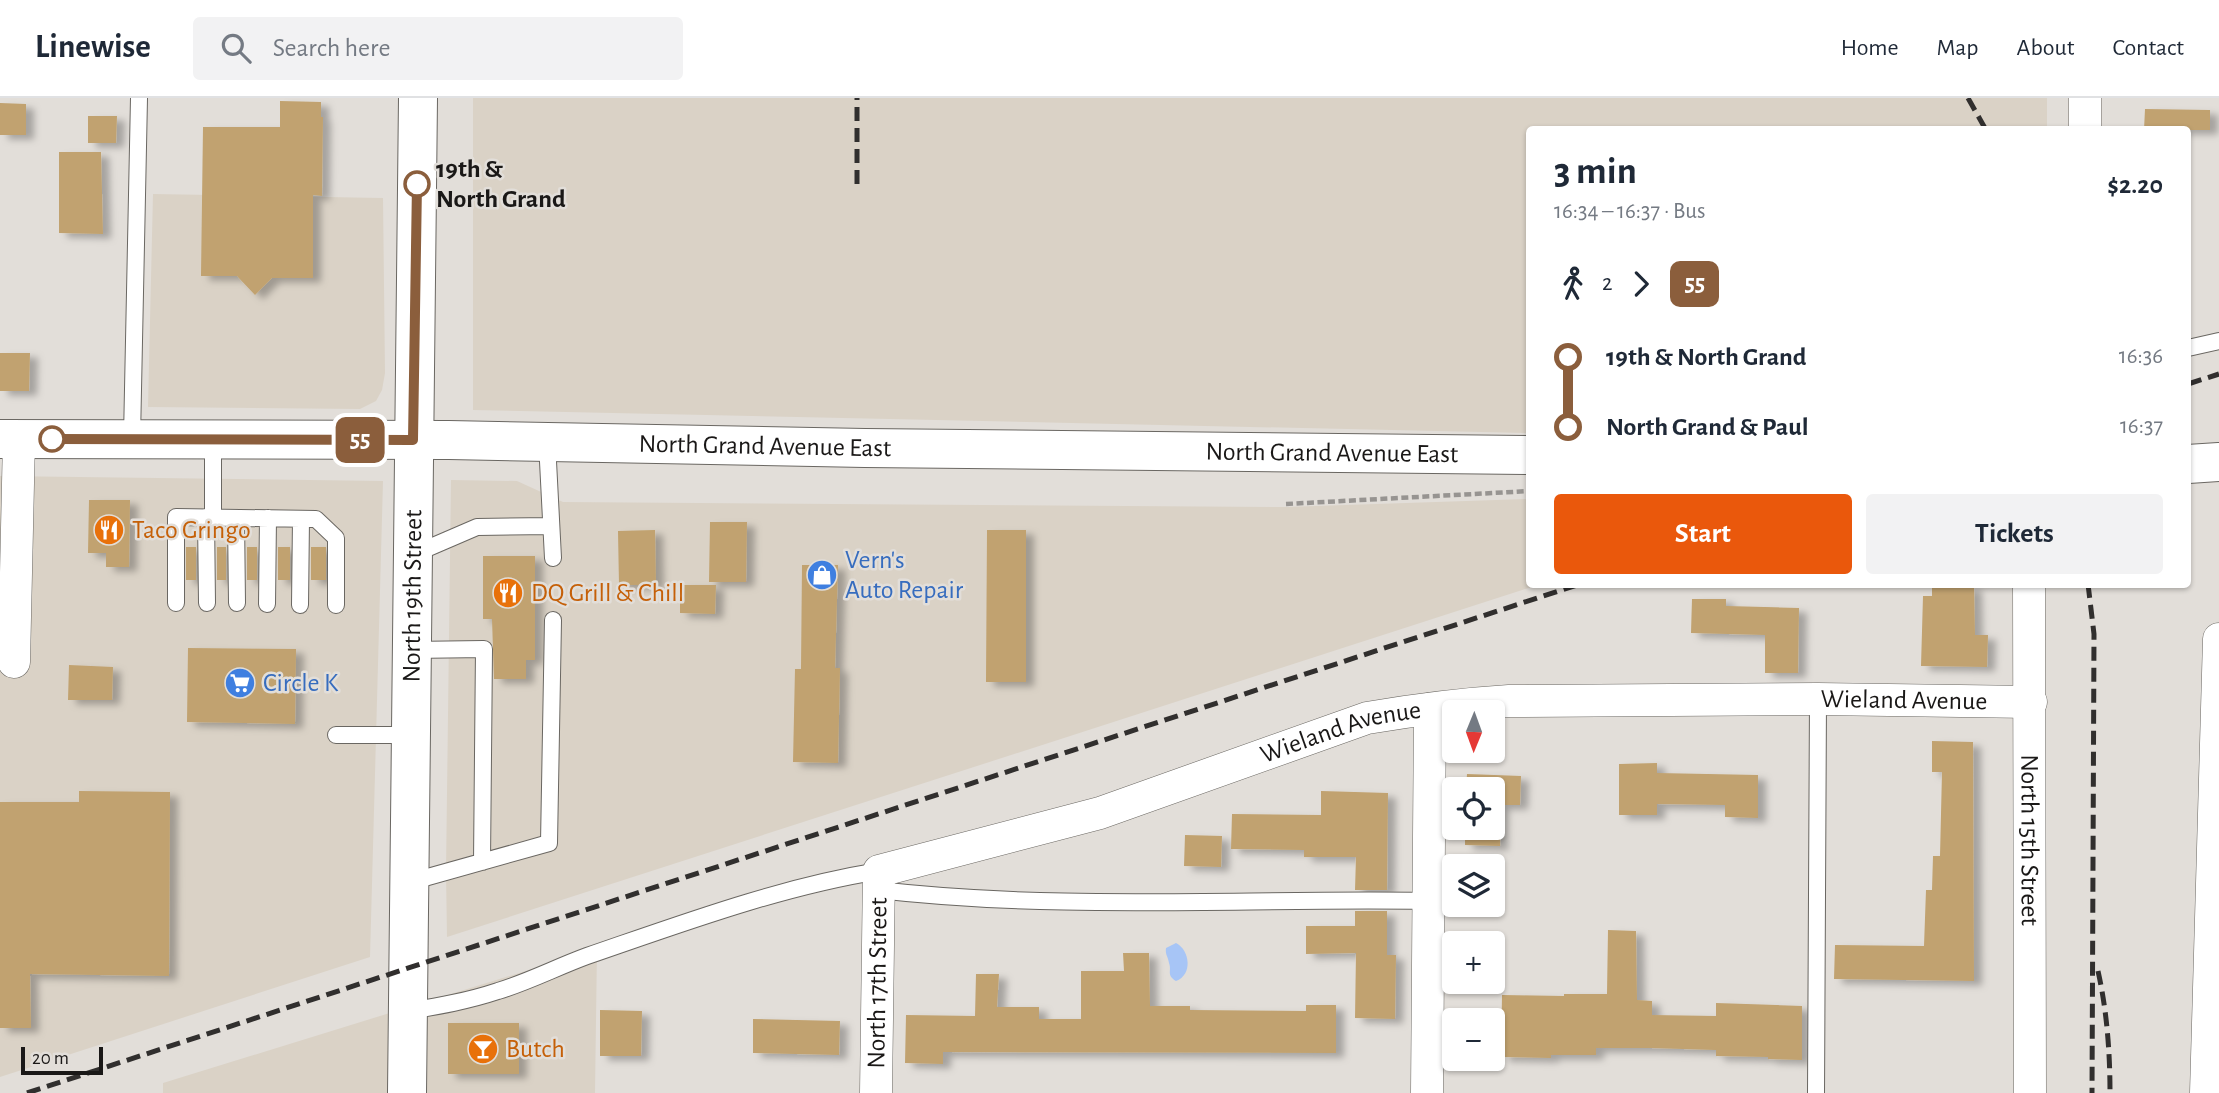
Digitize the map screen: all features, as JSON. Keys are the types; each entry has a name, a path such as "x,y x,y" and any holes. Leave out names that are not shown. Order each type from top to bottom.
{"street":[{"name":"North 19th Street","path":"407,1093 418,98"},
{"path":"2085,98 2085,126"},
{"name":"North Grand Avenue East","path":"9,439 413,440 1526,455"},
{"path":"9,439 13,662"},
{"path":"2191,464 2219,462"},
{"name":"North 15th Street","path":"2029,588 2030,1093"},
{"path":"2206,1093 2219,639"},
{"name":"Wieland Avenue","path":"879,880 1100,813 1367,718 1464,703 1818,699 2031,702"},
{"path":"1427,1093 1430,709"},
{"name":"North 17th Street","path":"876,1093 879,880"}],"lane":[{"path":"132,438 139,98"},
{"path":"2191,347 2219,341"},
{"path":"206,603 213,439"},
{"path":"547,442 553,558"},
{"path":"176,603 176,517 236,517 316,519 336,538 337,605"},
{"path":"236,517 237,603"},
{"path":"267,604 268,518"},
{"path":"300,605 301,519"},
{"path":"411,555 477,527 551,526"},
{"path":"410,883 549,843 553,620"},
{"path":"411,650 484,649 482,862"},
{"path":"1816,1093 1818,699"},
{"path":"336,735 411,735"},
{"path":"409,1011 457,1003 500,991 585,957 791,889 837,878 879,880 948,898 1098,902 1427,901"}],"path":[{"path":"1286,504 1526,491"}],"shaded area":[{"path":"473,98 2047,98 2047,126 1526,126 1526,433 473,410"},
{"path":"153,194 383,198 385,373 382,390 376,401 360,409 148,407"},
{"path":"0,476 383,481 370,957 0,1077"},
{"path":"451,480 517,481 563,502 1286,507 1526,499 1526,588 1529,588 447,937"},
{"path":"597,949 595,1093 163,1093 163,1083"}],"water":[{"path":"1176,943 1181,946 1188,962 1185,974 1176,981 1170,975 1166,948"}],"building":[{"path":"280,101 321,102 322,196 313,195 313,278 272,278 255,295 237,276 201,276 203,127 280,127"},
{"path":"0,103 26,104 26,135 0,135"},
{"path":"2145,109 2210,110 2210,130 2191,130 2191,126 2144,126"},
{"path":"88,116 117,116 116,143 88,143"},
{"path":"59,152 101,152 103,234 59,233"},
{"path":"0,353 30,353 29,391 0,391"},
{"path":"89,500 130,500 129,567 106,567 106,553 88,553"},
{"path":"710,522 747,522 746,582 709,582"},
{"path":"655,530 656,585 619,585 618,531"},
{"path":"987,530 1026,530 1026,682 986,682"},
{"path":"186,547 196,547 196,580 186,580"},
{"path":"217,547 226,547 226,580 217,580"},
{"path":"247,547 257,547 257,580 247,580"},
{"path":"278,547 290,547 290,580 278,580"},
{"path":"311,547 326,547 326,580 311,580"},
{"path":"483,556 535,556 535,660 526,660 526,679 494,679 492,619 483,619"},
{"path":"802,565 838,565 835,668 840,668 838,763 793,762 795,669 801,669"},
{"path":"680,585 716,585 715,614 680,613"},
{"path":"1932,588 1974,588 1975,635 1988,635 1987,667 1921,666 1923,596 1932,596"},
{"path":"1692,599 1726,599 1726,606 1799,608 1798,673 1765,673 1765,635 1691,633"},
{"path":"188,648 296,649 295,724 187,722"},
{"path":"69,665 113,667 112,700 68,700"},
{"path":"1932,741 1973,742 1974,981 1834,979 1835,945 1924,946 1926,890 1932,890 1933,856 1940,856 1942,772 1932,772"},
{"path":"1657,763 1657,773 1758,775 1758,818 1725,817 1725,805 1657,804 1657,815 1619,815 1619,764"},
{"path":"1467,774 1521,776 1520,805 1505,805 1505,777 1467,777"},
{"path":"79,791 170,792 169,976 30,974 31,1028 0,1028 0,802 79,802"},
{"path":"1321,791 1388,793 1387,890 1355,890 1356,857 1304,857 1304,850 1231,849 1232,814 1321,815"},
{"path":"1185,835 1222,836 1221,867 1184,866"},
{"path":"1465,840 1500,840 1500,846 1465,845"},
{"path":"1355,911 1387,911 1387,955 1396,955 1395,1019 1355,1018 1356,953 1306,954 1306,926 1355,926"},
{"path":"1608,930 1636,931 1637,1000 1652,1001 1652,1015 1716,1016 1716,1003 1802,1006 1802,1060 1716,1056 1716,1050 1651,1048 1596,1048 1596,1055 1551,1055 1551,1058 1505,1057 1505,1008 1502,1008 1502,995 1607,994"},
{"path":"1123,953 1149,953 1150,1006 1190,1006 1190,1010 1306,1011 1306,1005 1336,1005 1336,1053 943,1052 943,1064 905,1063 906,1015 975,1016 976,974 999,974 997,1007 1039,1007 1039,1019 1081,1019 1081,971 1124,971"},
{"path":"600,1010 642,1011 641,1056 600,1056"},
{"path":"753,1019 840,1021 839,1055 753,1053"},
{"path":"448,1023 519,1023 519,1074 448,1074"}],"railway":[{"path":"857,98 857,184"},
{"path":"1968,98 1984,126"},
{"path":"2191,383 2219,374"},
{"path":"27,1093 1568,588"},
{"path":"2088,588 2094,634 2092,1093"},
{"path":"2098,971 2104,1001 2110,1093"}],"bus line":[{"name":"55","path":"52,439 413,440 417,184"}],"place":[{"name":"19th & North Grand","path":"417,184"},
{"name":"Taco Gringo","path":"109,530"},
{"name":"Vern's Auto Repair","path":"822,575"},
{"name":"DQ Grill & Chill","path":"508,593"},
{"name":"Circle K","path":"240,683"},
{"name":"Butch","path":"483,1049"}]}
